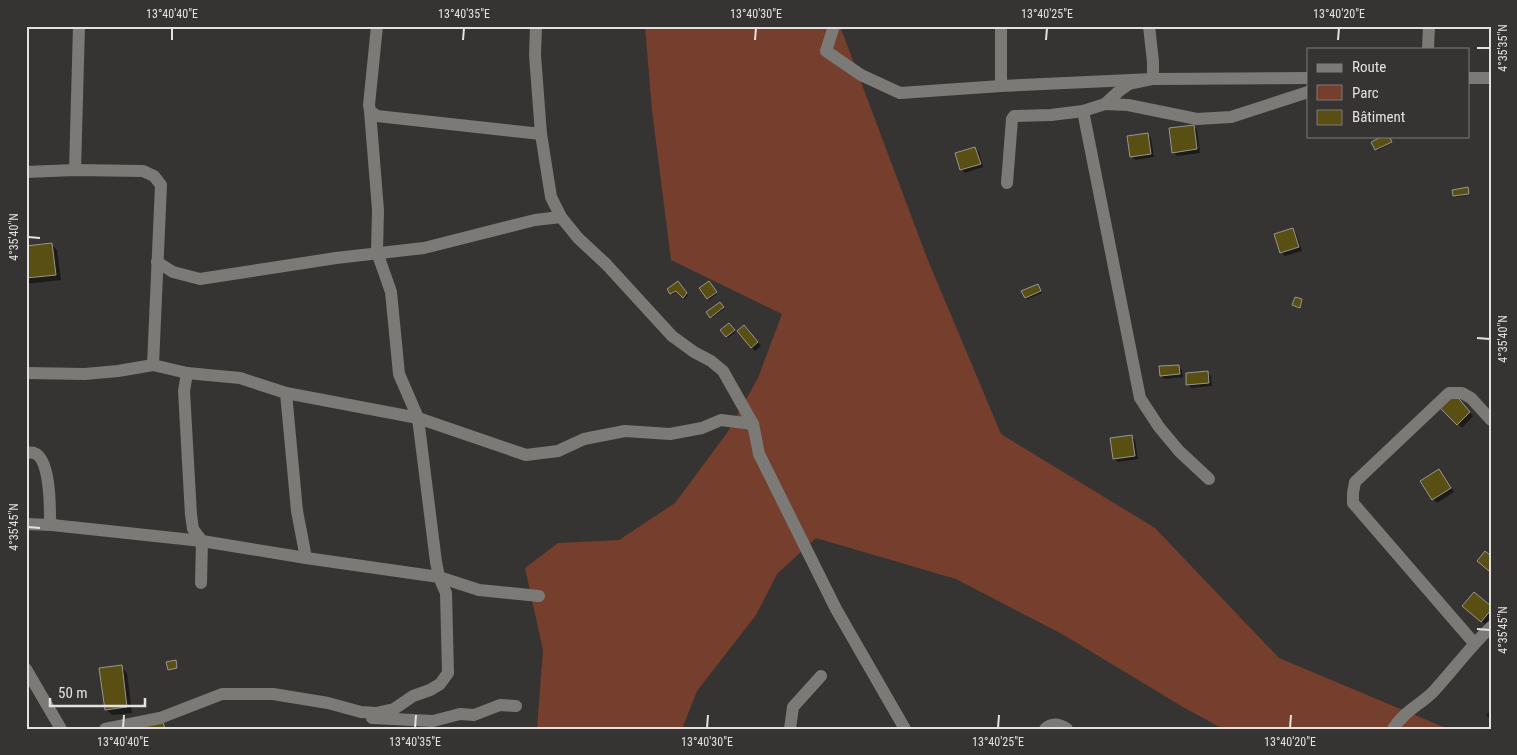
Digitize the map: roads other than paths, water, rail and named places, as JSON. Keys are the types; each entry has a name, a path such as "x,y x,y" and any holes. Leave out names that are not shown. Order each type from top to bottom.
{"street":[{"path":"75,170 79,26"},
{"path":"105,729 160,718 222,694 273,694 328,703 361,712 376,713 394,708 413,696 430,690 440,684 448,673 446,593 439,577 418,418 399,374 391,292 377,252 378,210 369,105 377,26"},
{"path":"536,26 535,55 541,134 551,197 561,217 578,238 606,264 672,336 723,371 753,424 759,454 820,578 905,729"},
{"path":"834,26 826,51 861,75 900,93 1153,79 1307,78"},
{"path":"1001,26 1001,86"},
{"path":"1149,26 1153,79"},
{"path":"1428,48 1429,26"},
{"path":"1470,78 1491,78"},
{"path":"1105,104 1129,84 1153,79"},
{"path":"1007,183 1012,119 1014,116 1051,115 1083,111 1105,104 1128,105 1197,119 1231,117 1307,92"},
{"path":"370,111 376,116 541,134"},
{"path":"1083,111 1140,398 1179,451 1209,479"},
{"path":"26,172 75,170 143,171 154,176 161,185 153,365"},
{"path":"158,262 173,272 200,279 377,252 424,248 535,220 561,217"},
{"path":"26,373 85,374 153,365 187,374 240,378 286,393 418,418 526,455 558,451 584,439 625,431 670,434 702,428 721,420 753,424"},
{"path":"187,374 184,391 191,515 193,529 202,541 201,583"},
{"path":"286,393 297,511 306,558"},
{"path":"1474,643 1354,503 1353,493 1355,482 1449,393 1462,393 1471,398 1491,420"},
{"path":"26,453 35,453 40,457 48,477 52,525"},
{"path":"26,524 52,525 202,541 439,577 479,590 539,596"},
{"path":"1393,729 1396,723 1411,708 1432,693 1474,643 1491,627"},
{"path":"26,669 61,729"},
{"path":"790,729 793,707 821,676"},
{"path":"361,712 374,719 432,721 460,714 474,715 500,705 516,706"},
{"path":"1045,729 1048,725 1060,724 1067,729"}]}
